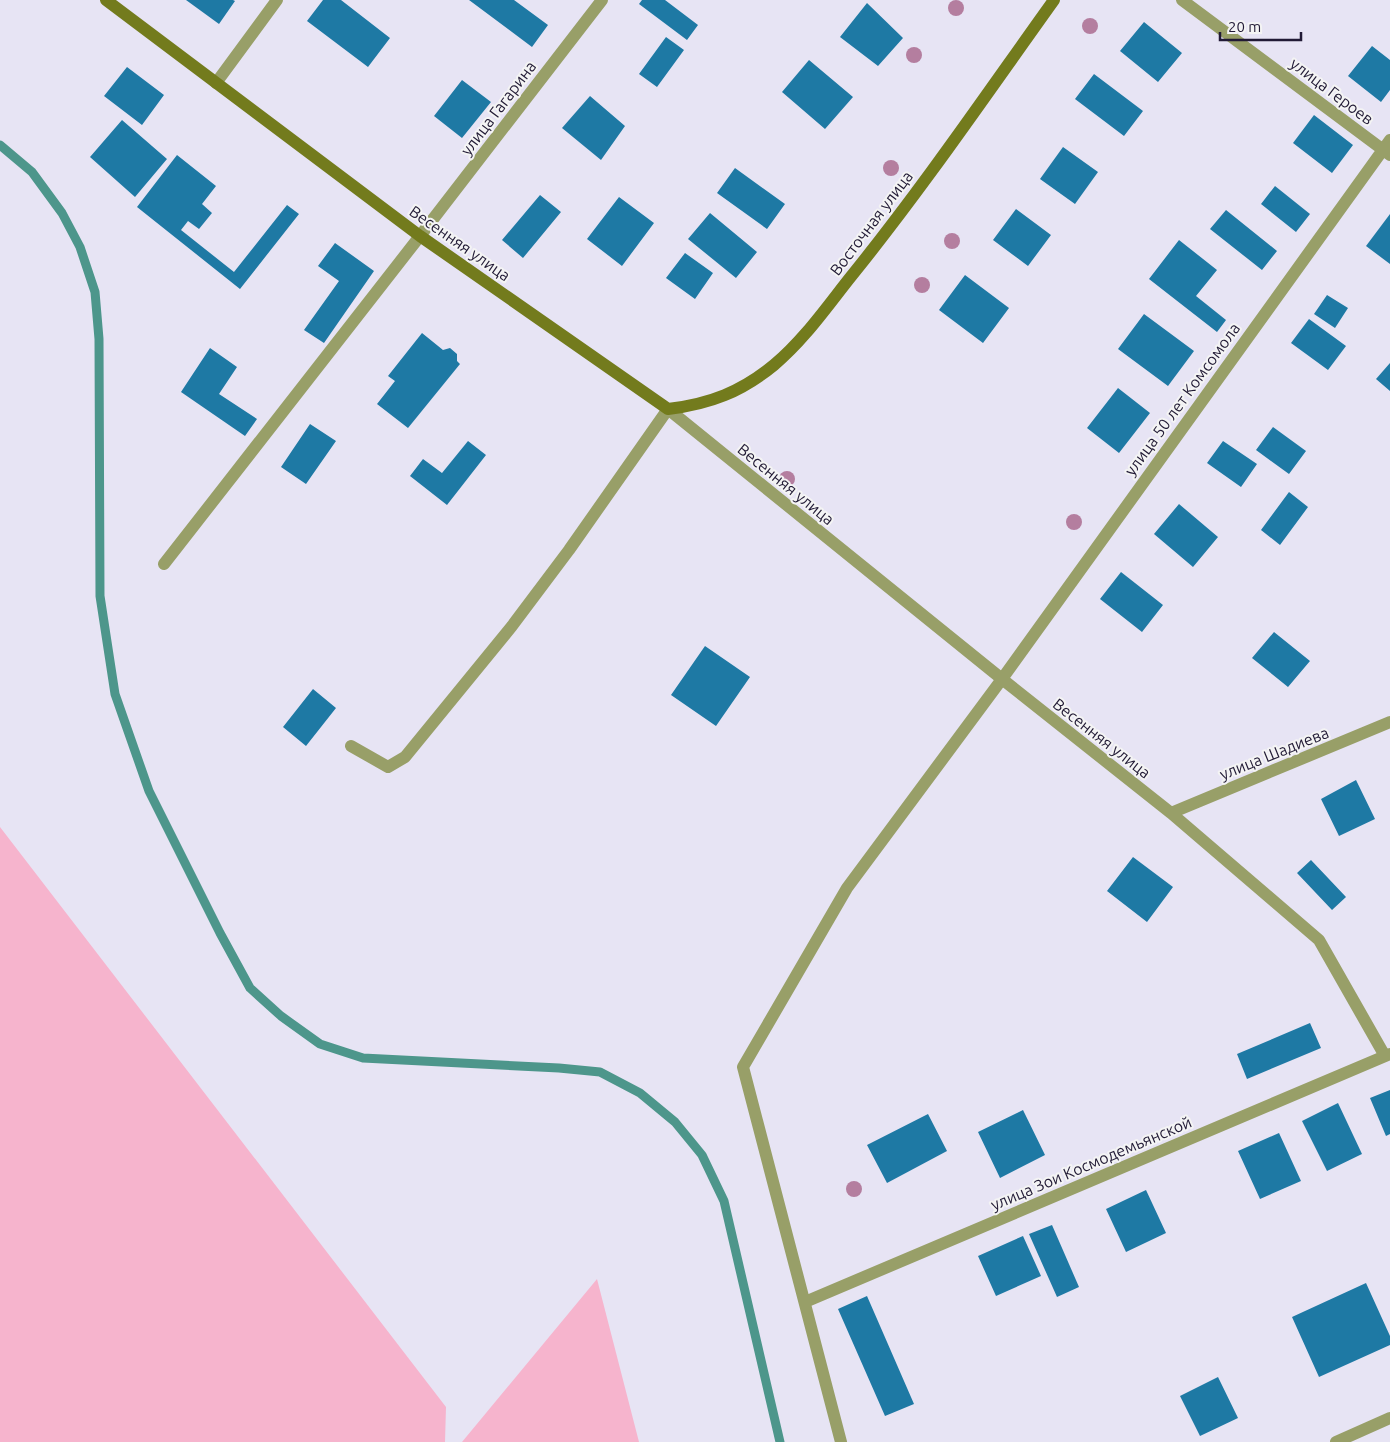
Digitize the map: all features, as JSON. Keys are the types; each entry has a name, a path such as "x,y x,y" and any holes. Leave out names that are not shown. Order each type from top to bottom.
{"street":[{"name":"Весенняя улица","path":"106,0 420,236 668,409 1170,813 1319,940 1387,1055"},
{"path":"216,83 276,0"},
{"name":"улица Гагарина","path":"164,564 602,0"},
{"name":"Восточная улица","path":"668,409 691,406 720,398 773,366 796,346 883,237 1054,0"},
{"name":"улица Героев","path":"1182,0 1388,148"},
{"name":"улица 50 лет Комсомола","path":"841,1442 743,1067 847,888 1002,679 1388,148"},
{"path":"351,746 388,767 405,757 512,626 569,550 668,409"},
{"name":"улица Шадиева","path":"1170,813 1390,722"},
{"name":"улица Зои Космодемьянской","path":"804,1302 1387,1055"},
{"path":"1336,1442 1390,1418"}],"shaded area":[{"path":"0,827 446,1407 445,1442 0,1442"},
{"path":"597,1279 639,1442 462,1442"}],"building":[{"path":"186,0 233,0 235,1 219,24"},
{"path":"323,0 341,0 390,38 368,67 307,21"},
{"path":"469,0 514,0 548,25 532,47"},
{"path":"642,0 665,0 698,25 687,40 639,4"},
{"path":"867,3 903,38 878,66 840,37"},
{"path":"1144,22 1182,53 1158,82 1120,51"},
{"path":"666,37 684,50 657,87 639,74"},
{"path":"1372,46 1390,60 1390,90 1381,102 1348,76"},
{"path":"809,60 853,97 825,129 782,92"},
{"path":"127,67 164,95 142,125 104,96"},
{"path":"1094,74 1143,111 1124,136 1075,99"},
{"path":"462,80 491,102 462,138 434,116"},
{"path":"590,96 625,126 601,160 562,128"},
{"path":"1314,115 1353,145 1332,173 1293,143"},
{"path":"122,120 167,159 135,197 90,157"},
{"path":"1063,147 1098,172 1075,204 1040,179"},
{"path":"177,155 216,186 202,204 212,213 199,229 188,221 181,230 234,272 287,205 299,214 240,289 137,207"},
{"path":"735,168 785,204 767,229 717,193"},
{"path":"1275,186 1310,214 1296,232 1261,204"},
{"path":"540,195 561,212 523,258 502,240"},
{"path":"619,197 654,223 622,266 587,239"},
{"path":"1016,209 1051,235 1028,266 993,240"},
{"path":"1226,210 1277,251 1262,270 1210,229"},
{"path":"710,213 757,252 736,278 688,239"},
{"path":"1390,214 1390,264 1366,246"},
{"path":"1179,240 1217,270 1196,296 1226,320 1217,332 1149,279"},
{"path":"335,243 374,271 324,343 304,330 339,281 318,266"},
{"path":"685,253 713,273 695,299 666,278"},
{"path":"965,275 1009,308 983,343 939,310"},
{"path":"1327,295 1348,308 1335,328 1314,314"},
{"path":"1144,314 1194,351 1168,386 1118,349"},
{"path":"1309,319 1346,346 1328,370 1291,343"},
{"path":"422,333 443,350 450,348 457,354 457,361 460,364 408,428 377,404 395,381 388,376"},
{"path":"210,348 237,367 219,394 257,419 245,436 181,392"},
{"path":"1390,363 1390,391 1376,379"},
{"path":"1118,388 1150,413 1119,453 1087,428"},
{"path":"310,424 336,441 306,484 281,467"},
{"path":"1273,427 1306,451 1289,474 1256,450"},
{"path":"468,441 486,455 447,505 410,476 423,459 442,473"},
{"path":"1223,441 1257,464 1241,487 1207,463"},
{"path":"1289,492 1308,507 1280,545 1261,530"},
{"path":"1179,504 1218,537 1193,567 1154,534"},
{"path":"1121,572 1163,605 1142,632 1100,599"},
{"path":"1274,632 1310,661 1288,687 1252,658"},
{"path":"705,646 750,677 716,726 671,695"},
{"path":"313,689 336,708 306,746 283,727"},
{"path":"1356,780 1375,819 1339,836 1321,799"},
{"path":"1133,857 1173,887 1147,922 1107,891"},
{"path":"1311,860 1346,897 1332,910 1297,873"},
{"path":"1310,1023 1321,1048 1247,1079 1237,1054"},
{"path":"1390,1090 1390,1134 1386,1136 1370,1098"},
{"path":"1338,1103 1362,1154 1327,1171 1302,1121"},
{"path":"1023,1110 1045,1155 1000,1178 978,1132"},
{"path":"928,1114 947,1151 887,1183 867,1145"},
{"path":"1279,1133 1301,1181 1260,1199 1238,1151"},
{"path":"1146,1190 1166,1233 1126,1252 1106,1209"},
{"path":"1052,1225 1079,1287 1057,1297 1029,1234"},
{"path":"1023,1236 1041,1276 996,1296 978,1256"},
{"path":"1366,1283 1390,1336 1390,1345 1319,1377 1292,1317"},
{"path":"867,1296 914,1404 885,1416 838,1309"},
{"path":"1218,1377 1238,1418 1200,1436 1180,1396"}],"waterway":[{"path":"0,145 32,172 62,213 80,247 95,292 99,339 100,596 115,694 149,791 220,933 250,988 281,1016 320,1044 363,1058 559,1068 600,1072 640,1093 675,1122 702,1155 724,1201 780,1442"}]}
